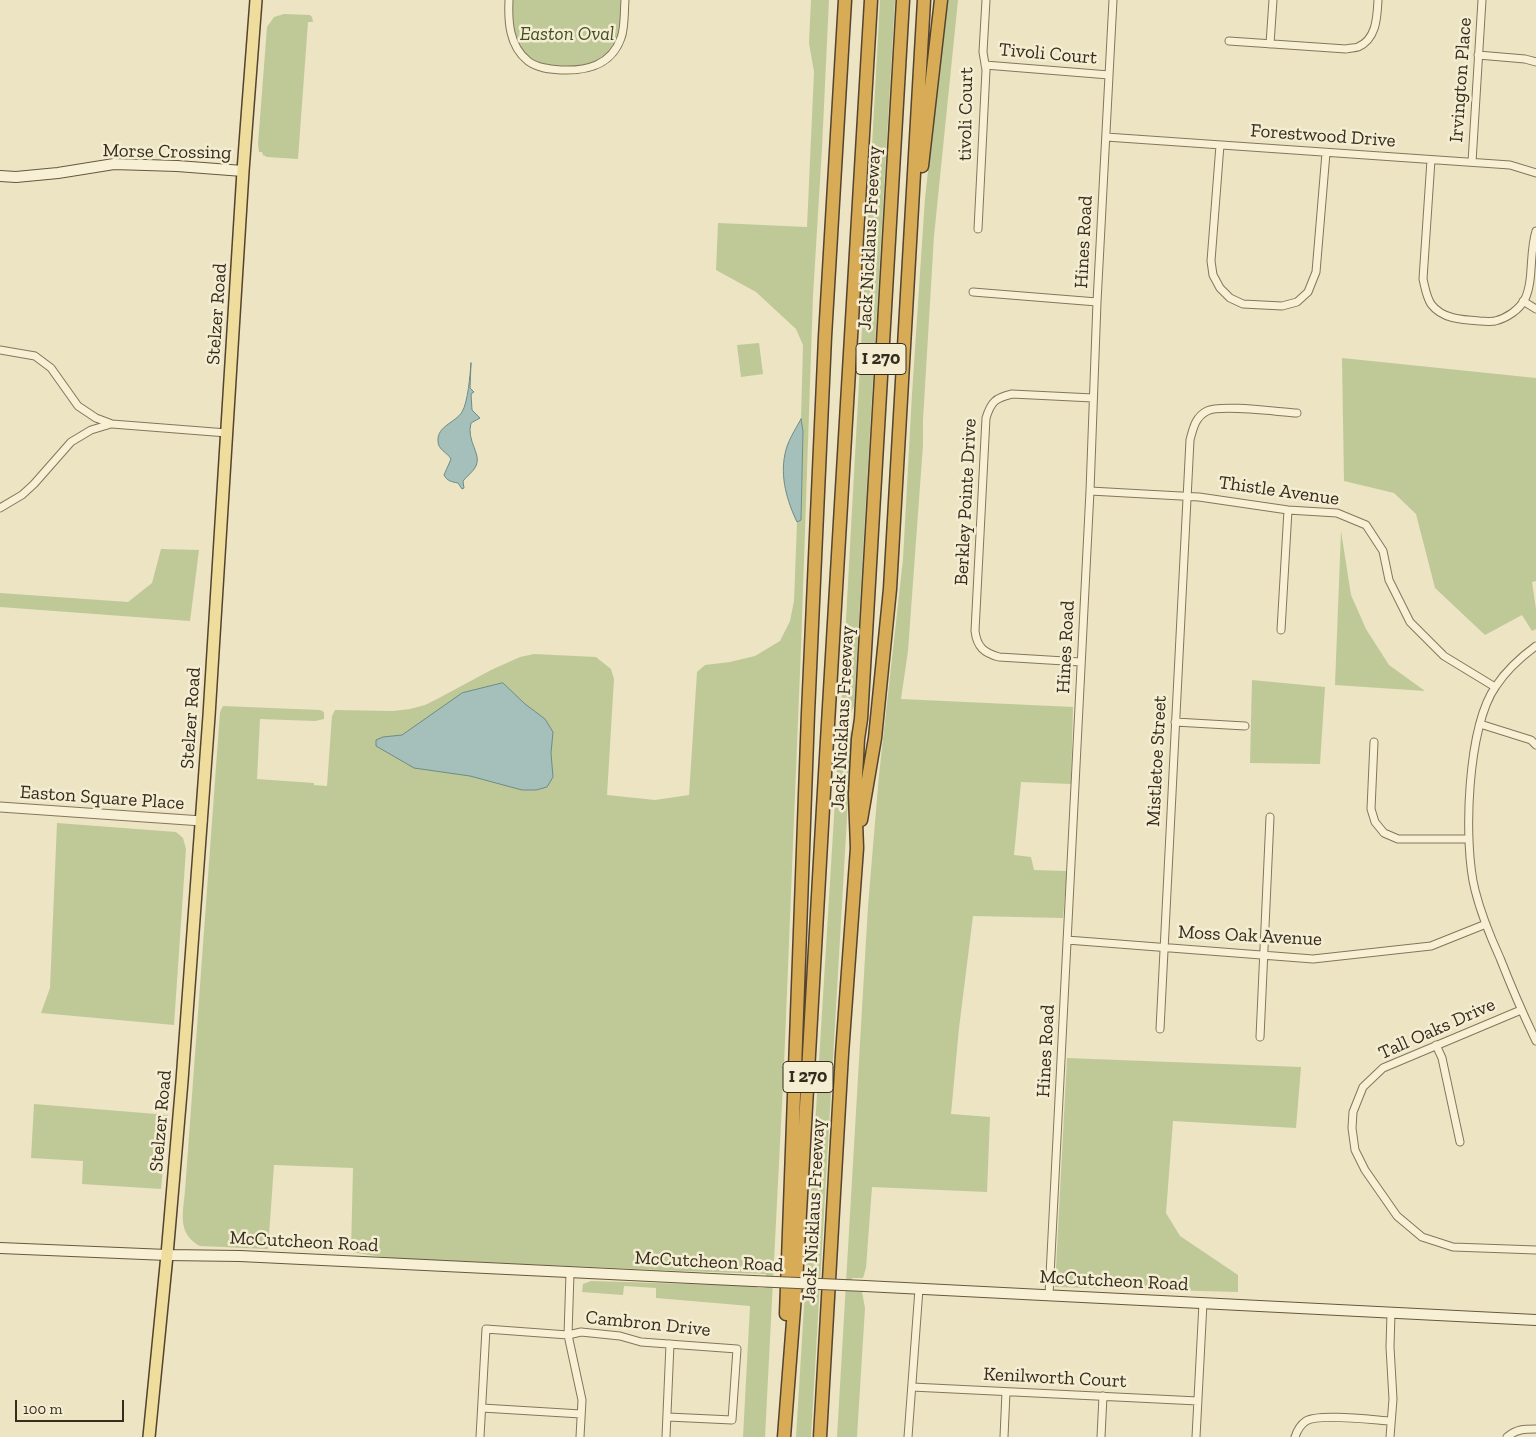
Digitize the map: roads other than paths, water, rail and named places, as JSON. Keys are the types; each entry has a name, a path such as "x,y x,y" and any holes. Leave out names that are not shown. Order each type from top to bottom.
{"highway":[{"path":"782,1437 808,722 839,0"},
{"path":"825,337 845,0"},
{"name":"Jack Nicklaus Freeway","path":"782,1437 796,1283 871,0"},
{"name":"Jack Nicklaus Freeway","path":"820,1437 842,1054 857,848 855,794 903,0"},
{"path":"857,848 874,738 890,589 924,0"},
{"path":"909,260 942,0"}],"main road":[{"name":"Stelzer Road","path":"149,1437 168,1255 202,821 243,171 256,0"},
{"name":"Morse Crossing","path":"0,176 58,173 114,164 243,171"},
{"name":"McCutcheon Road","path":"0,1248 240,1256 1536,1320"}],"street":[{"path":"510,0 509,25 513,40 527,60 548,69 575,71 598,65 608,58 615,49 621,39 625,0"},
{"name":"tivoli Court","path":"978,229 986,70 983,52 986,0"},
{"name":"Hines Road","path":"1049,1295 1113,0"},
{"path":"1270,44 1273,0"},
{"path":"1229,41 1346,49 1359,46 1367,40 1375,27 1378,0"},
{"name":"Irvington Place","path":"1472,162 1482,0"},
{"path":"1478,55 1525,59 1536,62"},
{"name":"Tivoli Court","path":"985,65 1109,76"},
{"name":"Forestwood Drive","path":"1106,137 1510,165 1536,173"},
{"path":"1220,145 1212,261 1213,275 1220,288 1230,298 1243,304 1282,306 1296,302 1308,292 1316,272 1326,153"},
{"path":"1431,160 1423,278 1426,292 1432,305 1444,315 1460,320 1493,322 1507,317 1519,308 1524,301 1529,287 1532,242 1536,232"},
{"path":"973,292 1097,302"},
{"path":"1524,301 1536,309"},
{"path":"0,350 34,356 51,368 78,406 96,418 112,424 227,432"},
{"name":"Berkley Pointe Drive","path":"1081,662 999,657 988,654 979,646 976,639 976,622 986,418 990,406 999,397 1012,394 1093,398"},
{"name":"Mistletoe Street","path":"1160,1028 1190,440 1194,423 1207,411 1224,408 1297,413"},
{"path":"0,508 22,495 34,484 71,442 91,430 112,424"},
{"name":"Thistle Avenue","path":"1090,491 1187,496 1288,510 1337,513 1366,525 1383,551 1389,580 1410,622 1444,656 1495,687"},
{"path":"1281,630 1288,510"},
{"path":"1536,646 1522,656 1495,687 1480,724 1473,758 1468,839 1474,889 1521,1010 1536,1041"},
{"path":"1175,722 1245,726"},
{"path":"1480,724 1531,740 1536,744"},
{"path":"1374,742 1371,809 1375,822 1384,833 1398,839 1468,839"},
{"name":"Easton Square Place","path":"0,807 202,821"},
{"path":"1260,1037 1270,817"},
{"name":"Moss Oak Avenue","path":"1067,940 1313,959 1431,946 1486,924"},
{"name":"Tall Oaks Drive","path":"1521,1010 1383,1068 1363,1087 1353,1112 1352,1128 1354,1150 1365,1170 1397,1216 1422,1237 1453,1247 1536,1250"},
{"path":"1436,1045 1442,1058 1460,1142"},
{"path":"570,1273 568,1335 582,1400 580,1437"},
{"path":"908,1437 919,1289"},
{"path":"1196,1437 1204,1303"},
{"path":"1390,1437 1393,1399 1390,1347 1391,1313"},
{"name":"Cambron Drive","path":"482,1408 486,1329 568,1335 581,1332 620,1336 641,1342 737,1350 732,1420 668,1417"},
{"path":"666,1437 670,1344"},
{"name":"Kenilworth Court","path":"912,1387 1198,1401"},
{"path":"1004,1437 1006,1392"},
{"path":"1100,1437 1103,1396"},
{"path":"480,1437 482,1408 581,1414"},
{"path":"1295,1437 1297,1430 1306,1421 1318,1417 1391,1421"},
{"path":"1508,1437 1513,1432 1521,1429 1536,1429"}],"water":[{"path":"471,363 470,388 474,392 471,394 472,410 480,418 471,423 470,430 477,461 475,468 463,481 464,488 462,489 458,483 448,480 444,475 451,459 439,447 438,436 443,428 459,416 464,408"},
{"path":"801,419 803,431 801,520 797,522 785,489 783,471 788,445"},
{"path":"503,683 525,704 545,719 553,732 551,753 553,777 547,787 536,790 522,790 470,776 414,768 376,746 376,740 383,737 402,735 462,693"}],"park label":[{"name":"Easton Oval","path":"567,35"}]}
